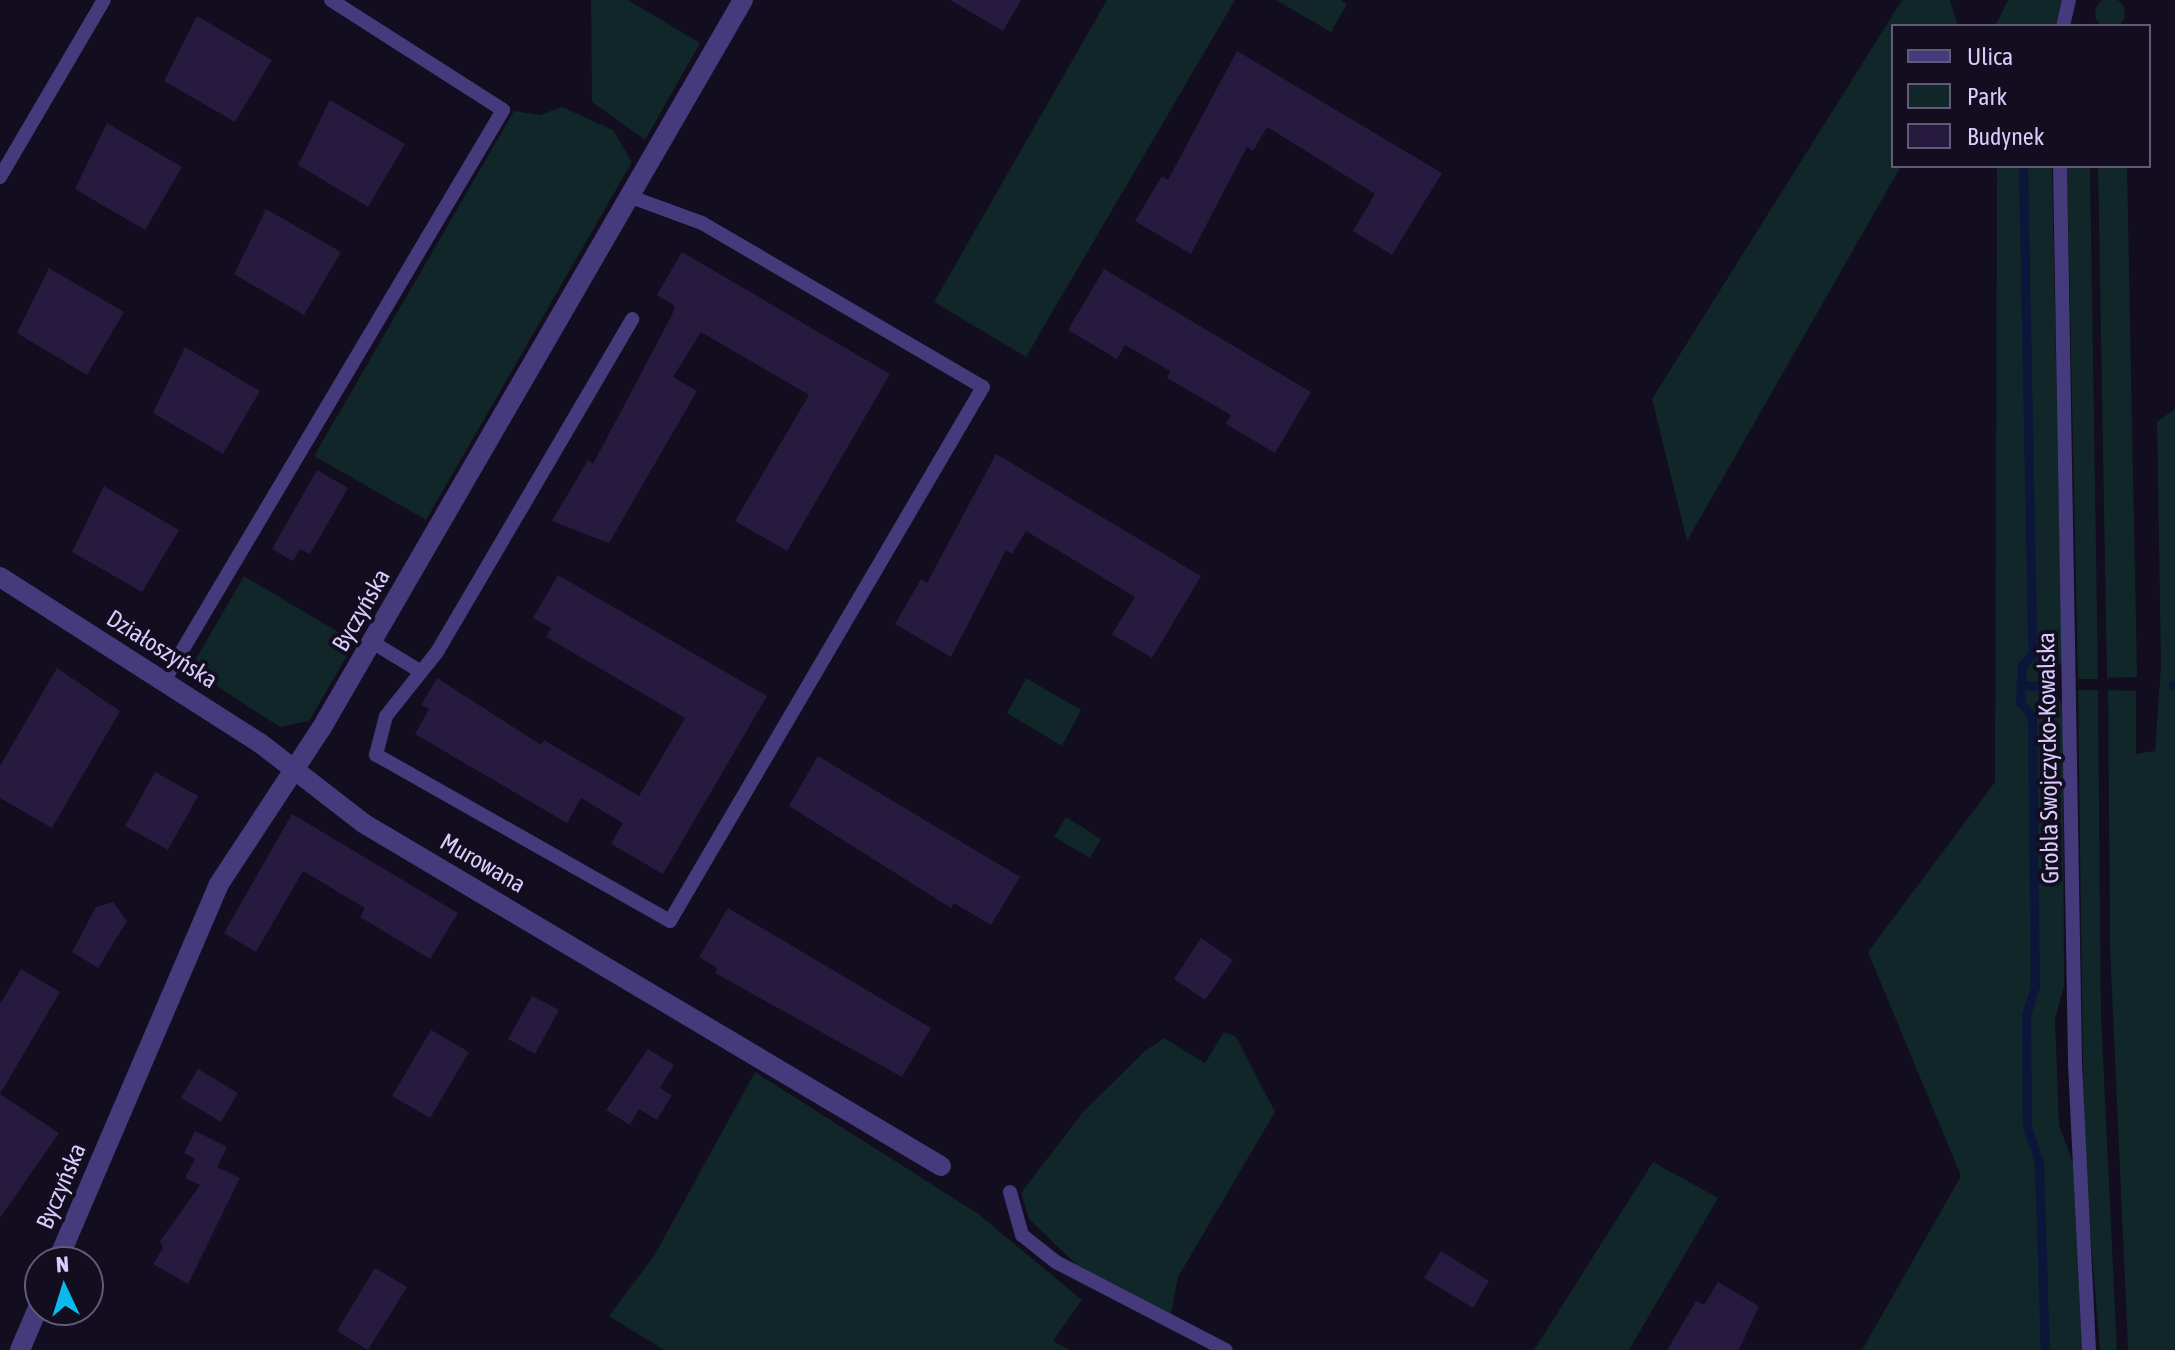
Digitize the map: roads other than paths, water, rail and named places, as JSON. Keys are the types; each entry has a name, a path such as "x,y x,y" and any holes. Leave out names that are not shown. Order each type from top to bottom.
{"street":[{"name":"Byczyńska","path":"64,1246 219,884 372,642 743,0"},
{"name":"Działoszyńska","path":"0,577 293,767"},
{"name":"Murowana","path":"293,767 363,823 655,992 941,1166"},
{"path":"20,1350 30,1326"}],"lane":[{"path":"0,177 104,0"},
{"path":"164,681 503,110 331,0"},
{"path":"2063,24 2069,0"},
{"name":"Grobla Swojczycko-Kowalska","path":"2060,168 2075,1064 2089,1350"},
{"path":"631,197 702,223 983,387 670,921 376,755 386,716 418,670 437,652 632,319"},
{"path":"372,642 418,670"},
{"path":"1010,1192 1022,1235 1056,1262 1226,1350"}],"waterway":[{"path":"2023,168 2032,654 2022,666 2020,702 2032,716 2035,986 2026,1016 2027,1126 2039,1164 2045,1350"},
{"path":"2020,685 2041,686"}]}
